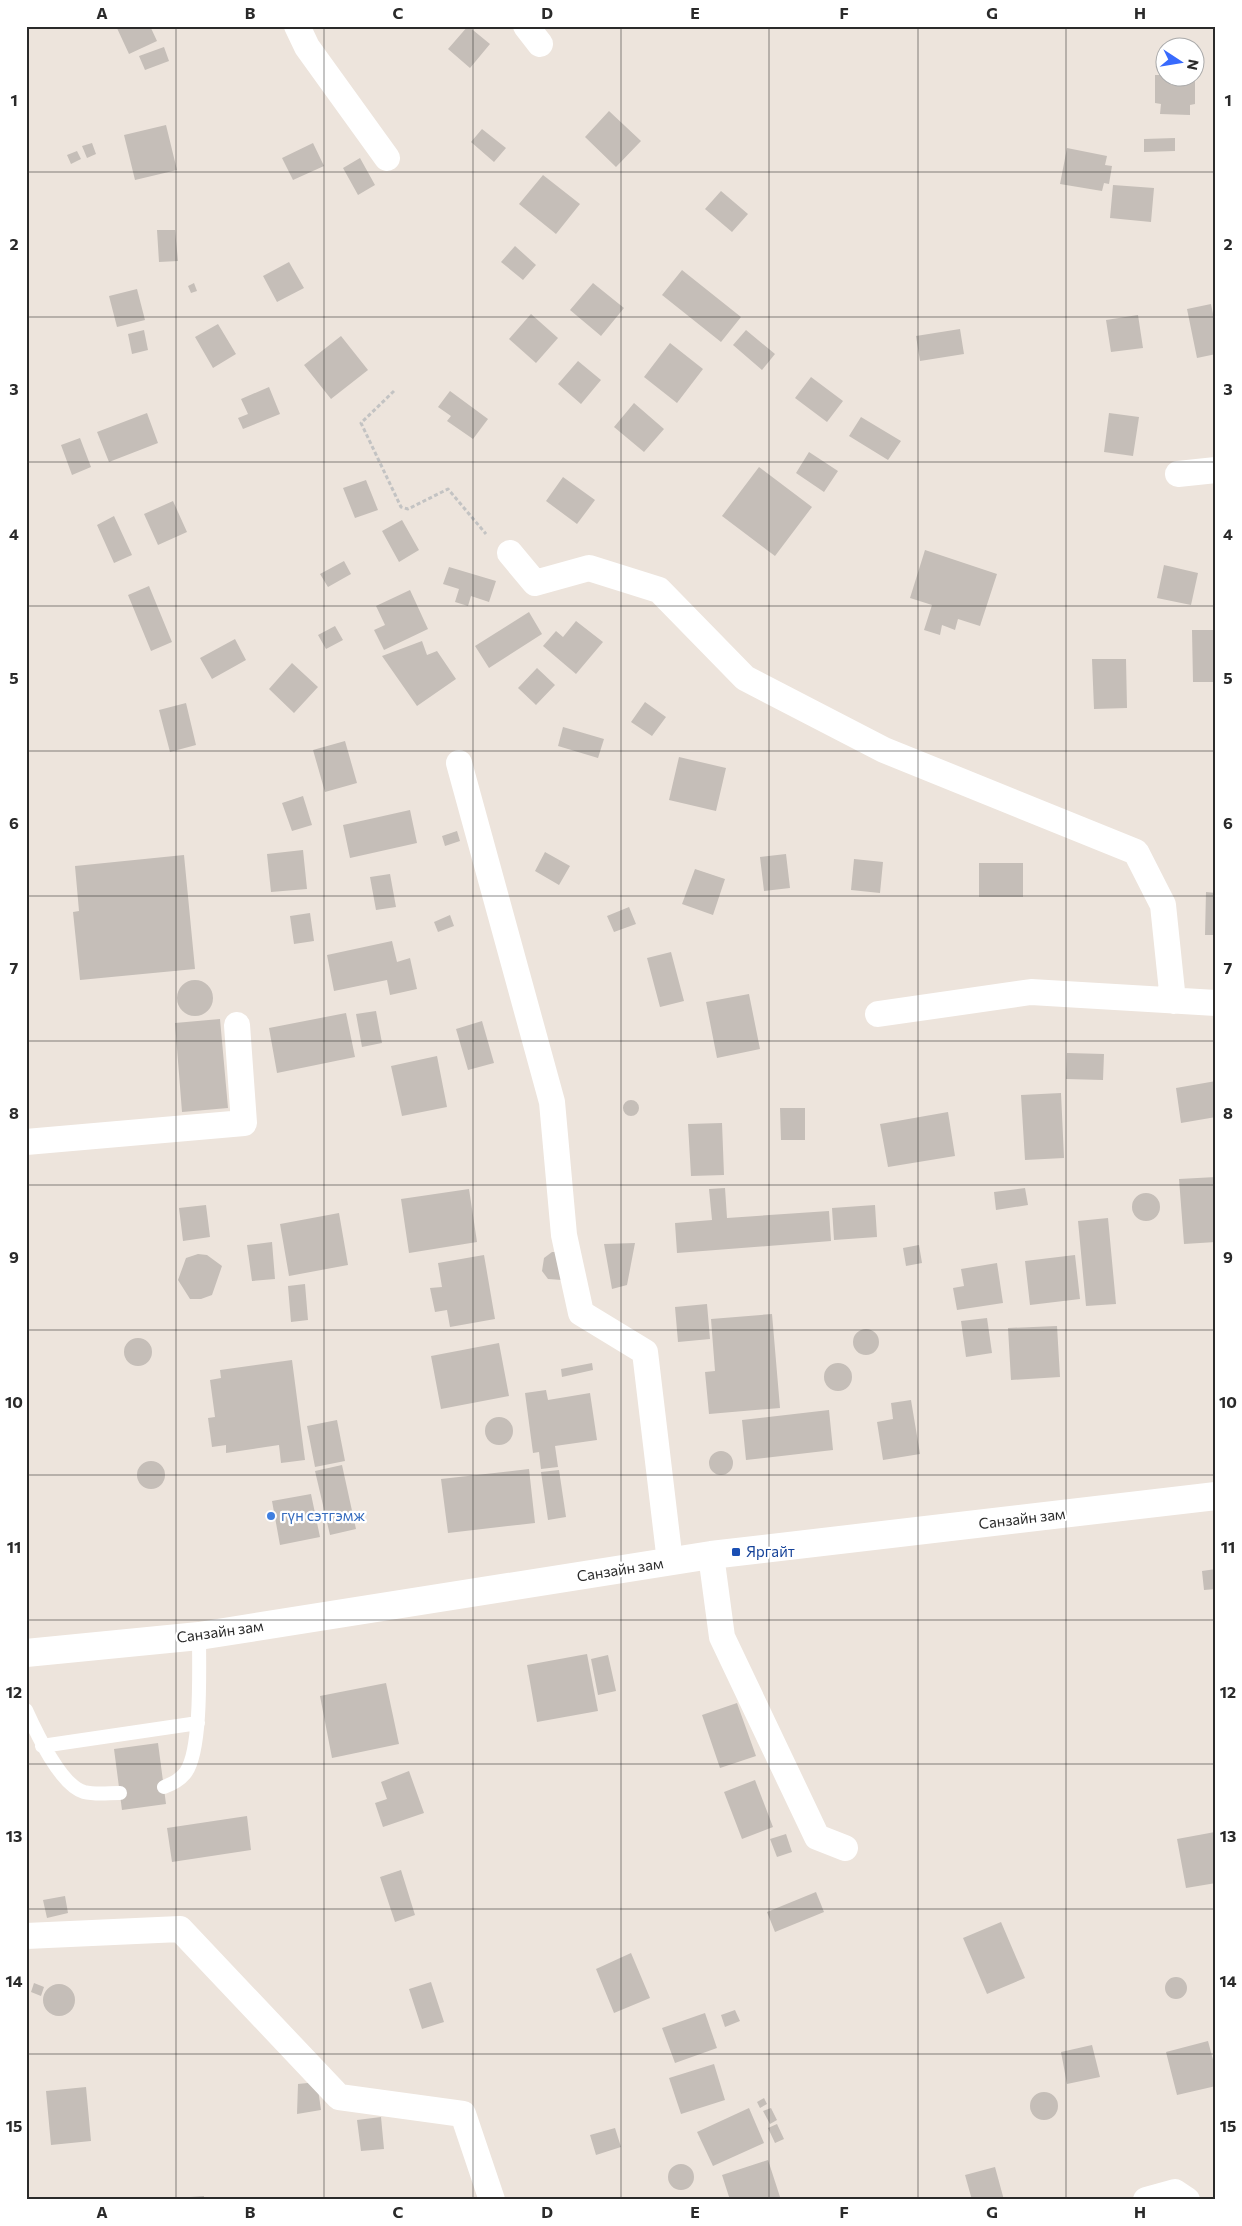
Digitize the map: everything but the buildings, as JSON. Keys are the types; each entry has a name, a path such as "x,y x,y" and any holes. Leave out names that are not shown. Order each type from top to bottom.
{"main road":[{"name":"Санзайн зам","path":"26,1653 199,1636 711,1555 1216,1496"}],"street":[{"path":"297,26 307,47 387,158"},
{"path":"1178,474 1216,470"},
{"path":"510,553 536,582 589,568 659,590 745,678 884,750 1136,852 1164,905 1173,1000"},
{"path":"459,763 552,1102 564,1235 581,1312 645,1352 670,1562"},
{"path":"878,1014 1031,992 1216,1003"},
{"path":"26,1142 244,1123 237,1025"},
{"path":"711,1555 722,1637 817,1837 845,1848"},
{"path":"26,1936 180,1929 339,2097 463,2114 492,2200"},
{"path":"1146,2200 1175,2192 1187,2200"}],"lane":[{"path":"164,1788 174,1783 186,1772 191,1762 198,1723 199,1636"},
{"path":"26,1710 42,1746 78,1790 96,1794 120,1793"},
{"path":"42,1746 198,1723"}],"path":[{"path":"394,391 361,423 401,507 408,509 448,489 481,530 510,553"}],"place":[{"name":"гүн сэтгэмж","path":"271,1516"},
{"name":"Яргайт","path":"736,1552"}]}
